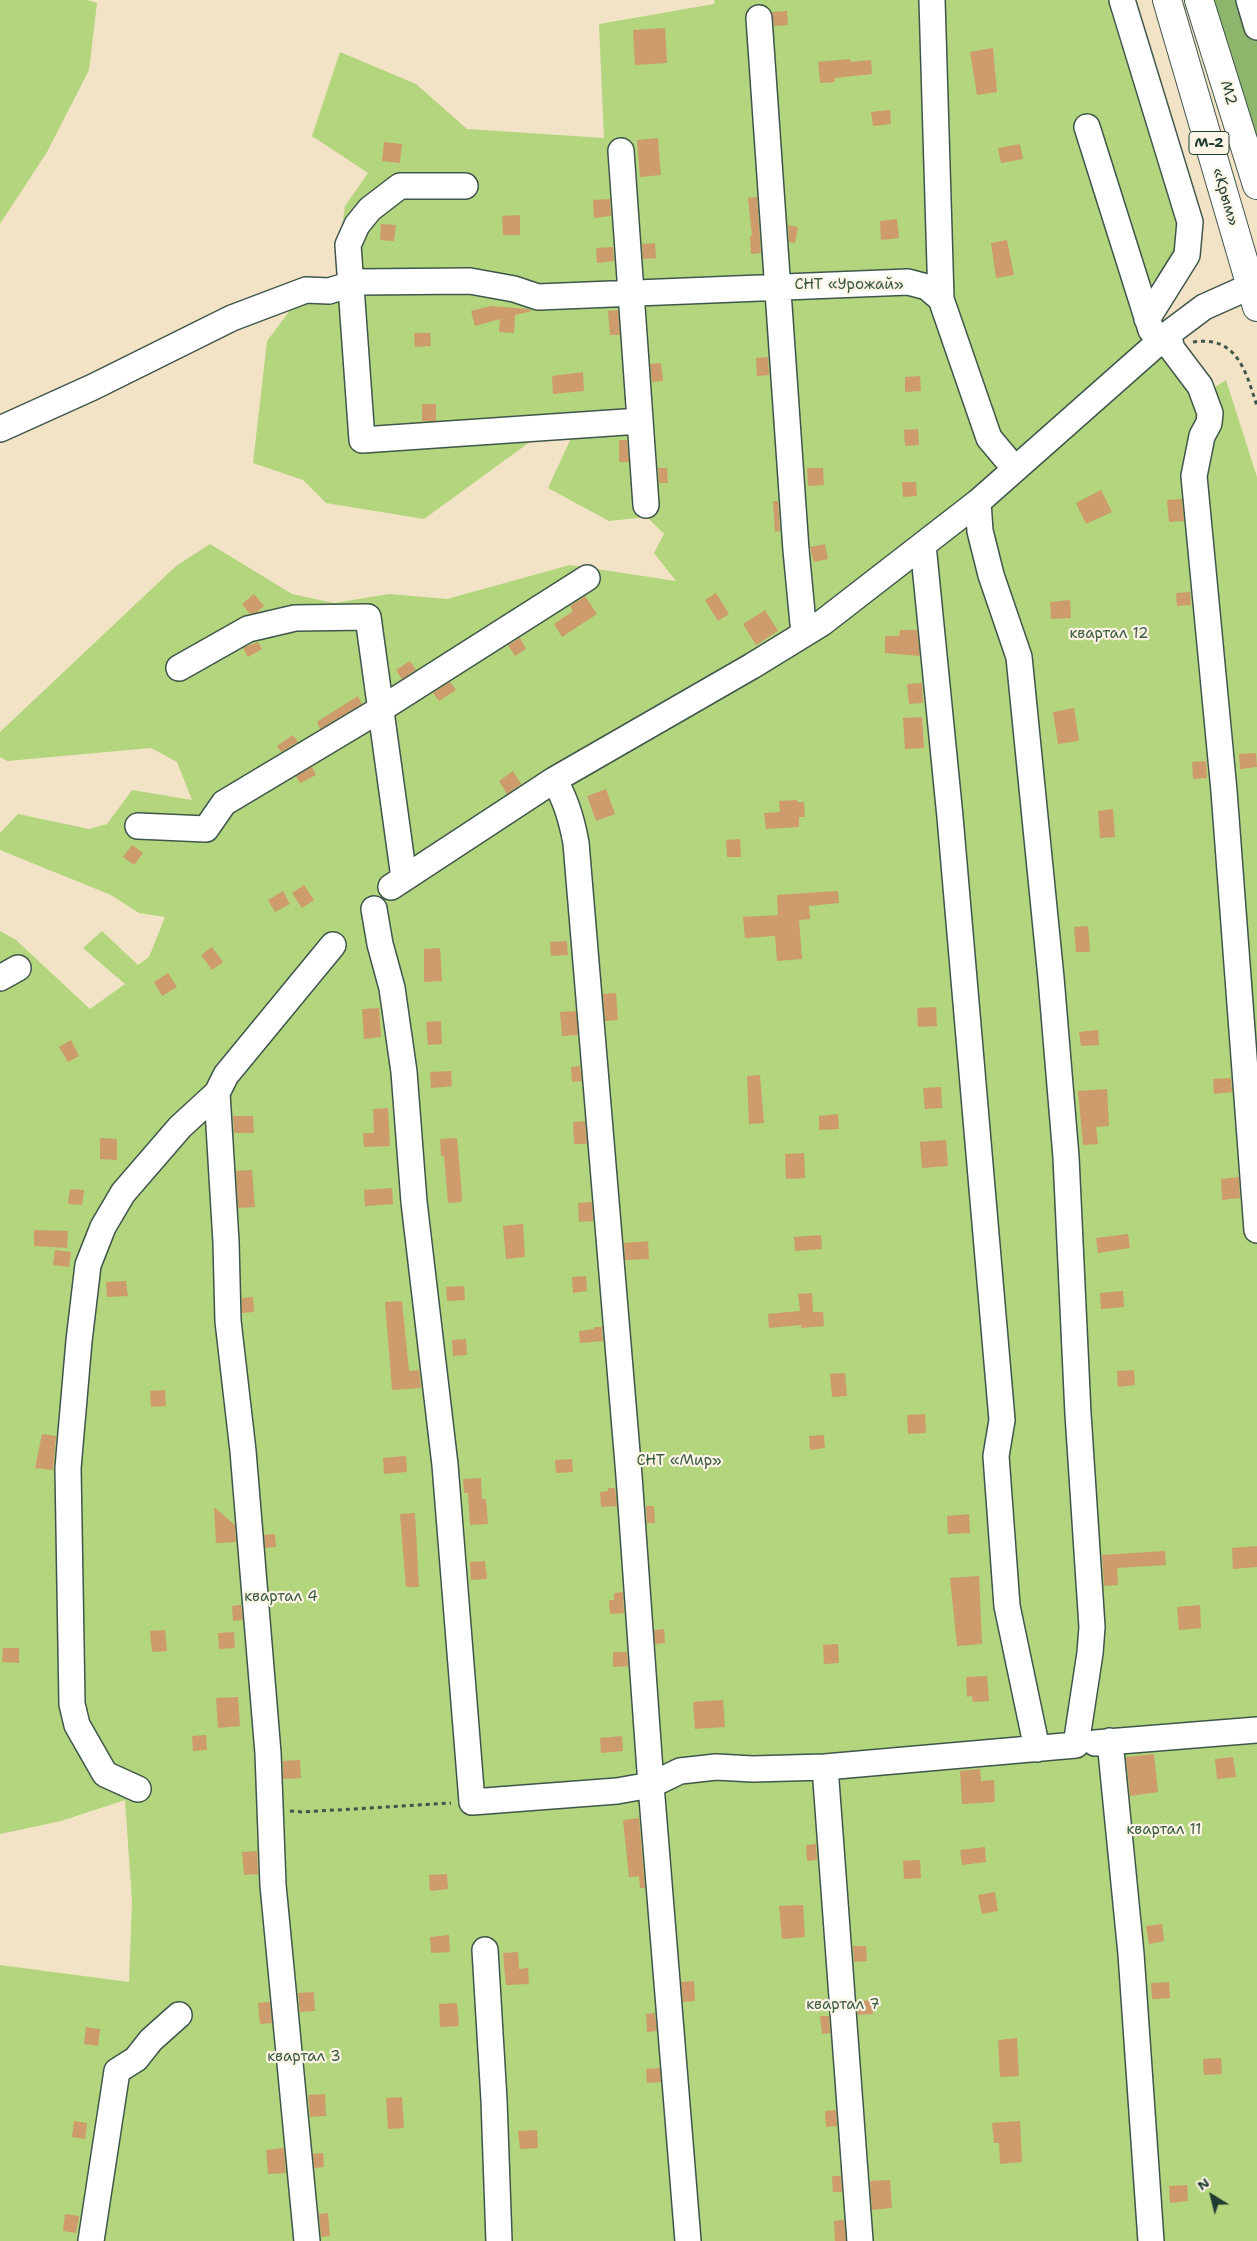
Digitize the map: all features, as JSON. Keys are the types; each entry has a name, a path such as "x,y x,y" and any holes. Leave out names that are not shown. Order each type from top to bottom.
{"highway":[{"name":"«Крым»","path":"1167,0 1254,297"},
{"name":"М2","path":"1199,0 1257,186"}],"street":[{"path":"932,0 941,299 989,438 1015,469"},
{"path":"1122,0 1190,222 1187,255 1147,319"},
{"path":"1249,0 1257,27"},
{"path":"758,18 796,550 804,634"},
{"path":"1087,127 1147,319 1200,386 1210,413 1209,424 1202,436 1194,476 1224,792 1257,1230"},
{"path":"621,150 646,505"},
{"path":"465,186 400,186 370,209 357,225 348,245 362,440 640,421"},
{"path":"0,429 265,304 306,290 330,291 352,284 470,281 514,289 538,297 631,295 908,282 927,287 941,299"},
{"path":"179,668 248,629 295,618 368,617 381,709 397,883 554,780 822,623 978,502 1204,307 1254,297"},
{"path":"978,502 980,531 991,575 1019,657 1051,978 1065,1147 1073,1273 1078,1414 1092,1627 1090,1653 1076,1745"},
{"path":"923,545 950,817 1002,1420 996,1456 1007,1606 1037,1748"},
{"path":"138,826 206,829 224,803 381,709 587,578"},
{"path":"554,780 572,821 576,843 629,1476 651,1785 688,2241"},
{"path":"374,910 380,944 392,988 404,1072 414,1202 445,1465 472,1802 617,1791 651,1785 680,1771 716,1767 753,1769 825,1767 1110,1741 1257,1730"},
{"path":"138,1789 105,1774 77,1725 72,1704 68,1468 79,1341 88,1265 103,1227 130,1186 180,1127 217,1093 226,1074 332,945"},
{"path":"217,1093 226,1242 228,1321 243,1451 268,1753 273,1885 307,2241"},
{"path":"1110,1741 1131,1954 1151,2241"},
{"path":"825,1767 860,2241"},
{"path":"485,1950 494,2100 498,2241"},
{"path":"91,2241 117,2071 136,2059 151,2040 179,2015"}],"path":[{"path":"1165,342 1206,341 1226,348 1242,364 1257,406"},
{"path":"270,1809 303,1812 472,1802"}],"green space":[{"path":"0,0 87,0 97,3 89,70 47,152 0,224"},
{"name":"СНТ «Мир»","path":"715,0 1120,0 1182,218 1179,249 1149,287 1192,402 1226,380 1257,477 1257,2241 0,2241 0,1965 129,1982 132,1901 125,1800 61,1821 0,1834 0,931 16,940 90,1009 125,984 83,948 102,931 138,965 149,957 165,917 139,913 111,895 0,850 0,833 18,814 89,829 107,824 132,790 192,800 177,762 151,748 7,761 0,757 0,732 176,566 210,544 292,594 334,603 389,594 447,599 570,565 676,581 654,553 664,534 647,517 609,521 548,488 572,436 534,439 424,519 326,503 303,480 253,463 267,341 306,289 342,276 339,246 345,206 368,173 312,136 340,52 416,84 467,129 604,138 599,24 714,4"},
{"path":"1199,0 1243,0 1257,38 1257,168"}],"building":[{"path":"787,11 788,25 774,26 772,12"},
{"path":"665,28 667,63 635,65 633,30"},
{"path":"993,48 997,92 977,95 970,52"},
{"path":"850,59 851,62 871,60 872,74 835,78 835,82 820,83 818,62"},
{"path":"890,110 891,124 873,126 871,112"},
{"path":"658,138 661,175 640,177 637,140"},
{"path":"384,142 402,144 400,163 382,161"},
{"path":"1020,144 1023,159 1001,163 998,148"},
{"path":"757,197 761,253 751,254 750,236 752,236 748,198"},
{"path":"610,199 611,216 594,218 593,200"},
{"path":"520,215 520,235 503,235 502,216"},
{"path":"897,219 899,238 881,240 880,221"},
{"path":"381,224 396,225 394,241 380,240"},
{"path":"788,225 798,227 795,243 789,242"},
{"path":"1007,240 1014,275 996,278 991,243"},
{"path":"655,243 656,258 643,259 642,244"},
{"path":"613,247 614,261 597,263 596,248"},
{"path":"491,306 528,309 532,311 515,315 514,333 499,332 500,319 475,326 471,311"},
{"path":"618,310 620,335 610,335 608,311"},
{"path":"414,333 430,333 431,346 415,347"},
{"path":"768,357 769,375 757,376 756,358"},
{"path":"661,363 663,381 652,382 650,364"},
{"path":"583,372 584,391 553,394 552,376"},
{"path":"920,376 921,391 905,392 905,377"},
{"path":"422,404 436,404 436,421 422,421"},
{"path":"918,429 919,445 905,446 904,430"},
{"path":"619,440 627,440 629,462 619,462"},
{"path":"658,468 667,468 668,483 659,483"},
{"path":"807,468 823,468 824,485 808,486"},
{"path":"902,482 916,482 917,496 903,497"},
{"path":"1101,490 1112,512 1086,524 1076,503"},
{"path":"1182,499 1184,521 1169,522 1167,500"},
{"path":"773,501 778,501 780,531 775,532"},
{"path":"825,544 828,559 814,562 810,547"},
{"path":"1190,592 1191,605 1177,606 1176,593"},
{"path":"716,593 729,614 718,621 705,600"},
{"path":"254,594 264,606 257,612 250,614 242,604"},
{"path":"585,596 597,614 562,637 554,624 573,611 570,606"},
{"path":"1070,600 1071,618 1051,619 1050,602"},
{"path":"765,610 778,631 756,645 743,624"},
{"path":"900,630 917,630 920,656 885,653 885,636 899,636"},
{"path":"520,638 526,649 515,656 508,645"},
{"path":"258,642 262,649 248,657 243,648"},
{"path":"410,661 416,670 402,679 396,670"},
{"path":"450,682 456,690 439,701 433,693"},
{"path":"922,683 923,703 909,704 907,684"},
{"path":"358,696 362,704 320,729 317,722"},
{"path":"1074,708 1079,741 1058,744 1053,712"},
{"path":"922,717 924,748 905,749 903,718"},
{"path":"293,735 298,742 281,752 277,746"},
{"path":"1256,753 1257,767 1240,769 1239,754"},
{"path":"1206,761 1207,778 1193,779 1192,762"},
{"path":"312,767 316,775 300,783 296,776"},
{"path":"513,771 521,784 507,794 499,781"},
{"path":"606,789 615,814 596,821 587,796"},
{"path":"797,800 797,802 804,802 805,817 799,817 799,827 766,829 764,813 780,812 779,801"},
{"path":"1113,809 1115,837 1100,838 1098,811"},
{"path":"740,839 741,857 727,857 726,840"},
{"path":"132,845 143,853 134,865 123,857"},
{"path":"304,885 314,900 302,908 292,893"},
{"path":"283,891 290,904 275,912 268,900"},
{"path":"838,891 839,903 809,906 810,919 799,920 802,959 777,961 775,936 745,938 743,917 778,915 777,895"},
{"path":"1088,926 1090,952 1076,952 1074,927"},
{"path":"567,941 568,955 551,956 550,942"},
{"path":"212,947 223,962 212,970 201,955"},
{"path":"440,948 442,981 424,982 424,949"},
{"path":"168,973 177,987 162,996 154,982"},
{"path":"616,993 618,1020 605,1021 603,994"},
{"path":"936,1007 937,1026 918,1027 917,1008"},
{"path":"379,1008 381,1037 364,1039 362,1009"},
{"path":"576,1011 578,1035 562,1036 560,1012"},
{"path":"441,1021 442,1044 428,1045 426,1022"},
{"path":"1098,1030 1099,1045 1081,1046 1079,1032"},
{"path":"71,1040 79,1056 68,1062 59,1047"},
{"path":"580,1066 582,1081 572,1082 571,1067"},
{"path":"451,1071 452,1086 431,1088 430,1072"},
{"path":"760,1075 764,1123 749,1124 747,1076"},
{"path":"1231,1078 1232,1092 1214,1094 1213,1079"},
{"path":"941,1087 942,1108 925,1109 923,1088"},
{"path":"1107,1089 1109,1126 1096,1127 1098,1144 1083,1145 1078,1091"},
{"path":"388,1108 390,1146 364,1147 363,1133 374,1133 373,1109"},
{"path":"838,1114 839,1129 819,1130 819,1116"},
{"path":"233,1116 253,1116 254,1133 234,1133"},
{"path":"585,1121 587,1144 574,1144 573,1122"},
{"path":"100,1138 117,1139 117,1160 100,1159"},
{"path":"457,1138 462,1195 461,1202 448,1203 444,1156 441,1156 440,1139"},
{"path":"946,1140 948,1166 922,1168 920,1142"},
{"path":"804,1153 805,1178 786,1179 785,1154"},
{"path":"252,1170 255,1207 238,1208 236,1171"},
{"path":"1239,1177 1240,1198 1222,1200 1221,1179"},
{"path":"392,1188 393,1204 365,1206 364,1190"},
{"path":"70,1189 84,1190 82,1205 68,1204"},
{"path":"592,1202 593,1221 579,1222 578,1203"},
{"path":"523,1224 525,1257 506,1259 503,1226"},
{"path":"34,1230 68,1231 67,1248 34,1246"},
{"path":"1128,1234 1130,1248 1098,1253 1096,1238"},
{"path":"821,1235 822,1249 795,1251 794,1237"},
{"path":"648,1241 649,1259 625,1260 624,1243"},
{"path":"55,1250 71,1252 69,1267 53,1265"},
{"path":"586,1276 587,1291 573,1293 572,1277"},
{"path":"126,1281 128,1296 107,1297 106,1282"},
{"path":"464,1286 465,1300 447,1301 446,1287"},
{"path":"1123,1291 1124,1307 1101,1309 1100,1293"},
{"path":"812,1293 813,1312 823,1312 824,1326 801,1328 801,1325 769,1328 768,1314 800,1311 798,1294"},
{"path":"253,1297 254,1312 242,1313 242,1298"},
{"path":"402,1301 409,1371 419,1370 421,1388 392,1390 385,1302"},
{"path":"594,1327 602,1327 603,1341 580,1343 579,1331 594,1329"},
{"path":"466,1339 467,1355 453,1356 452,1340"},
{"path":"1134,1370 1135,1385 1118,1387 1117,1371"},
{"path":"845,1373 847,1396 832,1397 830,1374"},
{"path":"165,1390 166,1406 151,1407 150,1391"},
{"path":"925,1414 926,1433 908,1434 907,1415"},
{"path":"42,1434 56,1436 53,1470 35,1468"},
{"path":"824,1435 825,1448 810,1450 809,1436"},
{"path":"406,1456 407,1472 384,1474 383,1458"},
{"path":"572,1459 573,1472 556,1473 555,1460"},
{"path":"481,1478 482,1499 486,1499 488,1524 470,1525 468,1493 464,1493 463,1479"},
{"path":"608,1488 615,1488 617,1506 601,1507 600,1492 608,1491"},
{"path":"646,1506 654,1506 655,1523 647,1523"},
{"path":"214,1507 235,1525 236,1542 216,1543"},
{"path":"415,1513 419,1587 406,1587 400,1514"},
{"path":"969,1514 970,1533 948,1534 947,1516"},
{"path":"275,1534 276,1547 265,1548 264,1535"},
{"path":"1257,1546 1257,1567 1233,1569 1232,1548"},
{"path":"1165,1551 1166,1565 1117,1568 1118,1585 1104,1586 1102,1555"},
{"path":"485,1561 487,1579 471,1580 470,1562"},
{"path":"979,1576 982,1644 957,1646 950,1578"},
{"path":"623,1592 624,1613 610,1614 609,1600 614,1600 614,1593"},
{"path":"241,1605 243,1620 233,1621 232,1606"},
{"path":"1200,1605 1201,1628 1179,1630 1177,1607"},
{"path":"664,1629 665,1643 655,1644 654,1630"},
{"path":"165,1630 167,1651 152,1652 150,1631"},
{"path":"234,1632 235,1648 219,1649 218,1633"},
{"path":"838,1644 839,1663 824,1664 823,1645"},
{"path":"3,1648 19,1648 19,1663 2,1662"},
{"path":"613,1652 627,1652 628,1666 613,1667"},
{"path":"987,1676 989,1701 973,1702 972,1696 967,1697 966,1677"},
{"path":"238,1697 240,1726 218,1728 216,1698"},
{"path":"723,1700 725,1727 695,1729 693,1702"},
{"path":"206,1735 207,1750 193,1751 192,1736"},
{"path":"622,1736 623,1751 601,1753 600,1738"},
{"path":"1154,1754 1158,1792 1130,1796 1126,1757"},
{"path":"1233,1757 1236,1777 1217,1779 1215,1759"},
{"path":"300,1760 301,1778 283,1779 283,1761"},
{"path":"980,1769 981,1781 994,1780 995,1802 962,1804 960,1771"},
{"path":"639,1818 645,1888 640,1888 639,1876 629,1877 623,1820"},
{"path":"816,1844 817,1860 807,1861 806,1845"},
{"path":"985,1847 986,1862 962,1865 960,1850"},
{"path":"257,1851 258,1874 244,1875 242,1852"},
{"path":"920,1860 921,1878 904,1879 903,1861"},
{"path":"447,1874 448,1889 430,1891 429,1875"},
{"path":"995,1892 998,1911 982,1914 978,1895"},
{"path":"803,1905 805,1937 782,1939 779,1906"},
{"path":"1162,1924 1164,1941 1149,1944 1146,1926"},
{"path":"449,1935 450,1952 431,1953 430,1937"},
{"path":"853,1946 866,1946 867,1961 854,1962"},
{"path":"518,1952 519,1969 528,1968 529,1984 506,1985 503,1953"},
{"path":"694,1981 695,2001 683,2002 681,1982"},
{"path":"1169,1982 1170,1998 1152,1999 1151,1983"},
{"path":"314,1992 315,2011 300,2012 298,1993"},
{"path":"872,2000 873,2014 858,2015 857,2001"},
{"path":"270,2002 272,2023 260,2024 258,2003"},
{"path":"457,2003 459,2026 440,2027 439,2004"},
{"path":"655,2013 657,2031 647,2032 646,2014"},
{"path":"820,2016 829,2016 830,2033 822,2034"},
{"path":"86,2027 100,2029 98,2046 84,2044"},
{"path":"1017,2038 1019,2076 1000,2077 998,2040"},
{"path":"1221,2058 1222,2074 1204,2075 1203,2059"},
{"path":"660,2068 661,2082 647,2083 646,2069"},
{"path":"325,2094 326,2116 310,2117 308,2095"},
{"path":"402,2097 404,2128 388,2129 386,2098"},
{"path":"836,2110 837,2126 826,2127 825,2111"},
{"path":"74,2121 87,2123 85,2139 72,2137"},
{"path":"1020,2121 1022,2162 1000,2164 999,2143 994,2143 992,2123"},
{"path":"537,2130 538,2148 520,2149 518,2131"},
{"path":"284,2148 286,2173 268,2174 266,2150"},
{"path":"323,2153 324,2167 314,2168 313,2154"},
{"path":"832,2176 841,2176 842,2192 833,2192"},
{"path":"890,2180 892,2208 872,2210 870,2181"},
{"path":"1187,2185 1188,2201 1170,2203 1169,2186"},
{"path":"328,2213 330,2236 321,2237 319,2214"},
{"path":"65,2214 79,2216 76,2233 63,2231"},
{"path":"844,2220 846,2241 835,2241 834,2221"}],"park label":[{"name":"СНТ «Урожай»","path":"849,285"},
{"name":"квартал 12","path":"1109,634"},
{"name":"квартал 4","path":"281,1597"},
{"name":"квартал 11","path":"1164,1830"},
{"name":"квартал 7","path":"843,2005"},
{"name":"квартал 3","path":"304,2057"}]}
